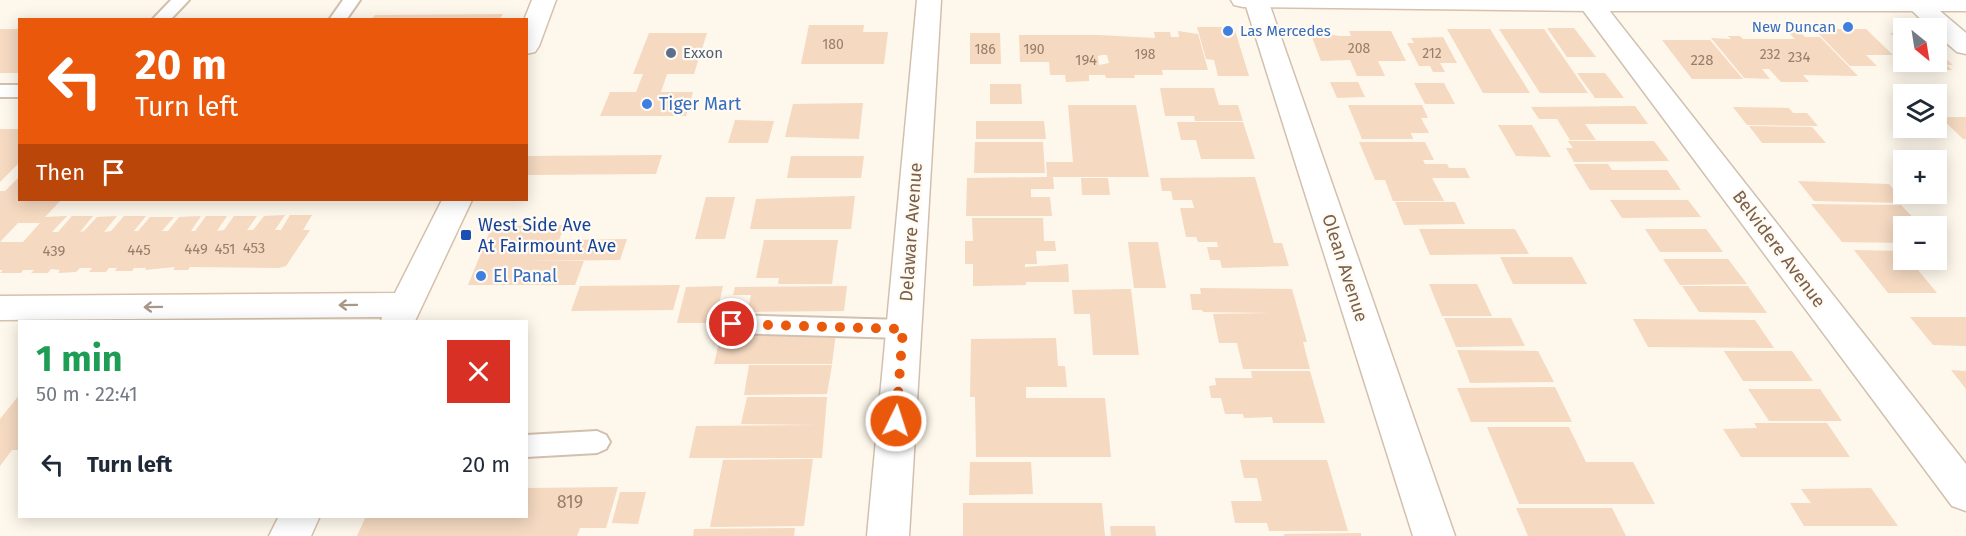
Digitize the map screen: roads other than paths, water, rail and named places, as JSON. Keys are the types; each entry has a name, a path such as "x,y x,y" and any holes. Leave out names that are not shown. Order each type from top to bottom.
{"street":[{"path":"528,40 544,0"},
{"name":"Delaware Avenue","path":"888,536 928,0"},
{"path":"1243,0 1591,4 1966,4"},
{"name":"Olean Avenue","path":"1256,0 1434,536"},
{"path":"1916,3 1966,46"},
{"name":"Belvidere Avenue","path":"1591,4 1966,494"},
{"path":"0,308 402,313 457,201"},
{"path":"290,536 299,518"}],"lane":[{"path":"162,18 181,0"},
{"path":"338,18 352,0"},
{"path":"0,90 18,91"},
{"path":"732,324 903,329"},
{"path":"528,446 597,442"}],"place":[{"name":"New Duncan","path":"1848,27"},
{"name":"Las Mercedes","path":"1228,31"},
{"name":"Exxon","path":"671,53"},
{"name":"Tiger Mart","path":"647,104"},
{"name":"West Side Ave At Fairmount Ave","path":"466,235"},
{"name":"El Panal","path":"481,276"}]}
